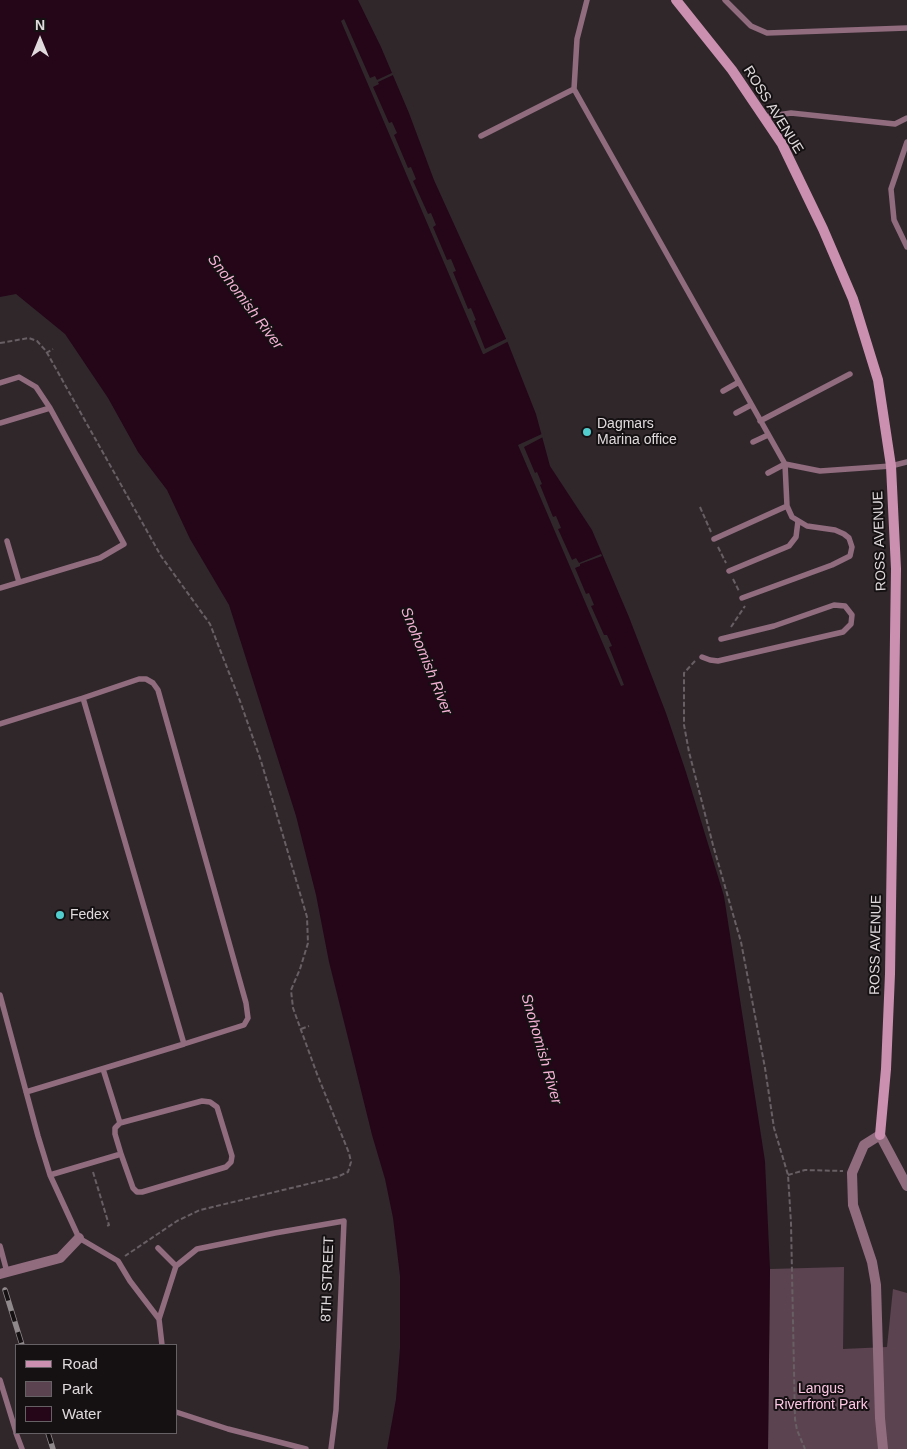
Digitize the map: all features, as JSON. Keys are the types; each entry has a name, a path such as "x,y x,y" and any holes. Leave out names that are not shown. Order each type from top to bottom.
{"street":[{"name":"ROSS AVENUE","path":"676,0 732,70 782,144 823,229 853,299 878,380 891,466 896,569 890,974 886,1069 880,1136"},
{"path":"883,1449 880,1418 876,1285 872,1262 853,1205 853,1172 864,1144 880,1136 907,1186"},
{"path":"4,1273 60,1258 79,1238"}],"lane":[{"path":"587,0 577,39 574,90 784,464 786,506 792,517 806,526 823,530 834,530 844,534 849,538 852,548 850,556 832,565 742,598"},
{"path":"725,0 751,26 767,33 907,28"},
{"path":"482,136 574,90"},
{"path":"764,117 791,113 895,124 907,118"},
{"path":"907,142 891,188 894,220 907,246"},
{"path":"760,420 850,374"},
{"path":"0,383 19,377 36,387 50,408 124,544 100,558 0,588"},
{"path":"723,390 738,382"},
{"path":"736,413 751,404"},
{"path":"0,423 50,408"},
{"path":"753,442 768,435"},
{"path":"768,472 784,464 820,471 891,466 907,462"},
{"path":"714,538 786,506"},
{"path":"729,571 789,546 796,537 798,521"},
{"path":"7,541 19,582"},
{"path":"702,656 718,661 843,632 851,624 852,615 845,606 834,604 774,626 721,639"},
{"path":"0,724 139,679 153,683 158,690 246,1003 248,1018 244,1025 26,1092"},
{"path":"83,698 184,1044"},
{"path":"0,995 50,1175 79,1238 118,1261 130,1281 159,1319"},
{"path":"103,1069 120,1123"},
{"path":"202,1101 210,1102 217,1107 232,1156 231,1162 226,1167 137,1192 132,1188 121,1154 115,1134 115,1128 120,1123 202,1101"},
{"path":"50,1175 121,1154"},
{"name":"8TH STREET","path":"176,1266 197,1249 344,1221 336,1410 331,1449"},
{"path":"0,1246 4,1273"},
{"path":"158,1248 176,1266 159,1319 162,1344"},
{"path":"0,1380 15,1429"},
{"path":"178,1413 228,1429 306,1449"},
{"path":"17,1434 22,1449"}],"path":[{"path":"0,343 29,338 37,342 46,353 161,556 210,624 262,761 307,917 308,942 291,990 293,1008 351,1162 348,1172 336,1177 200,1210 177,1221 118,1261"},
{"path":"46,353 54,349"},
{"path":"700,506 746,606 721,639"},
{"path":"702,656 684,672 684,724 689,752 741,942 764,1058 774,1128 788,1175 791,1223 795,1419 797,1430 805,1449"},
{"path":"301,1029 309,1026"},
{"path":"91,1162 108,1225 104,1227"},
{"path":"788,1175 805,1170 853,1172"}],"green space":[{"name":"Langus Riverfront Park","path":"844,1267 843,1349 887,1347 893,1289 907,1293 907,1449 768,1449 770,1269"}],"water":[{"name":"Snohomish River","path":"0,0 358,0 381,47 409,113 434,180 508,343 536,414 550,466 592,530 629,617 666,713 724,896 765,1161 770,1269 768,1449 387,1449 396,1399 400,1348 400,1276 393,1218 385,1179 372,1135 329,962 316,895 296,816 229,605 190,539 167,490 138,452 108,398 65,334 16,294 0,297"}],"pier":[{"path":"344,19 370,78 375,76 377,80 394,72 395,74 378,82 379,84 373,87 389,123 392,122 397,133 394,135 408,168 411,167 416,179 413,181 428,214 431,213 436,225 433,227 447,260 451,259 456,271 453,272 468,309 471,308 476,320 474,321 485,349 508,338 509,341 484,354 341,21"},
{"path":"544,433 545,436 524,447 542,484 540,485 553,517 556,516 561,528 558,529 572,560 576,558 579,563 601,554 602,556 580,564 580,566 575,568 586,594 589,593 594,605 591,606 604,635 607,635 612,646 609,647 624,685 621,686 518,445"}],"railway":[{"path":"5,1290 22,1344"},
{"path":"48,1434 53,1449"}],"place":[{"name":"Dagmars Marina office","path":"587,432"},
{"name":"Fedex","path":"60,915"}]}
